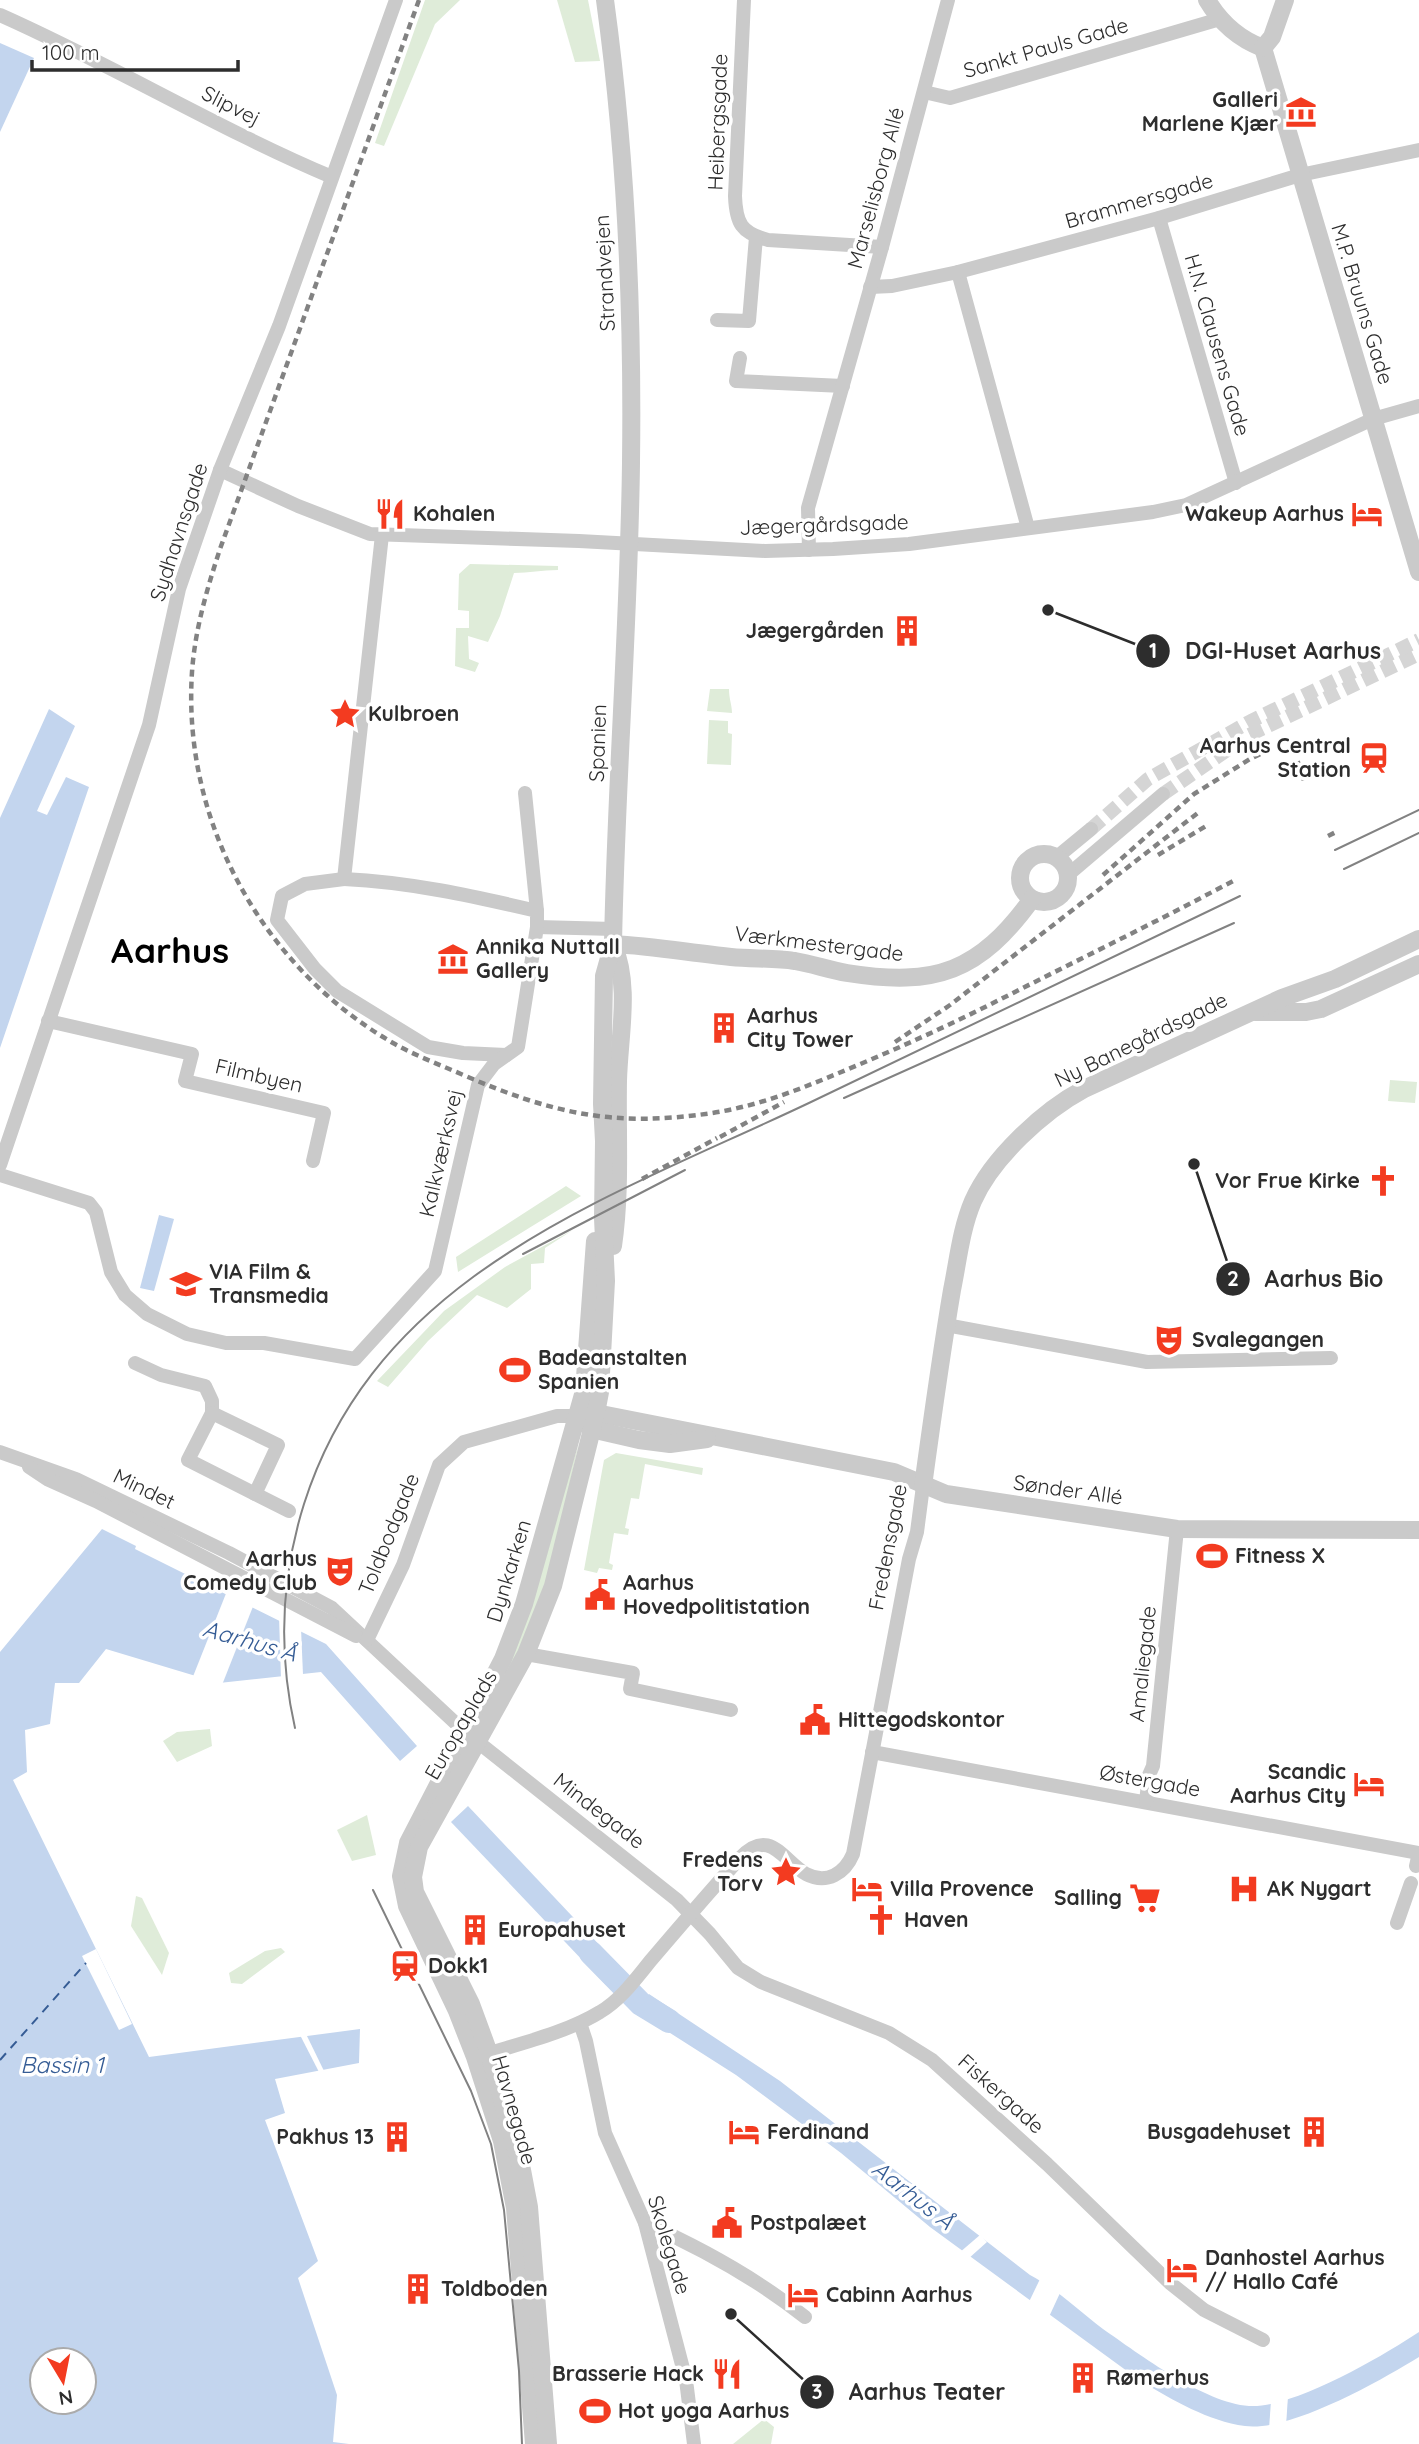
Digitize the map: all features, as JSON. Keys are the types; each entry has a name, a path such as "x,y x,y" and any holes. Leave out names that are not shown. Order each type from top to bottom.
{"street":[{"name":"Sydhavnsgade","path":"0,1166 146,736 179,589 220,470 279,326 396,0"},
{"name":"Strandvejen","path":"605,0 617,93 630,310 631,466 628,544"},
{"name":"Heibergsgade","path":"744,0 736,210 738,220 756,237"},
{"name":"Marselisborg Allé","path":"809,550 808,508 948,0"},
{"path":"1207,0 1220,19 1247,42 1263,48 1272,37 1285,0"},
{"name":"Slipvej","path":"0,15 56,40 238,134 332,177"},
{"name":"Sankt Pauls Gade","path":"924,92 950,98 1220,19"},
{"name":"M.P. Bruuns Gade","path":"1263,48 1419,572"},
{"name":"Brammersgade","path":"870,287 892,286 958,272 1159,218 1300,176 1419,150"},
{"name":"H.N. Clausens Gade","path":"1159,218 1236,483"},
{"path":"717,320 749,321 756,237 882,247"},
{"path":"958,272 1028,528"},
{"path":"740,358 736,381 843,386"},
{"name":"Jægergårdsgade","path":"220,470 298,506 370,534 765,551 809,550 909,544 1186,505 1373,419 1419,406"},
{"path":"344,879 382,535"},
{"name":"Spanien","path":"607,1281 603,1218 604,976 614,936 628,544"},
{"name":"Kalkværksvej","path":"0,1175 89,1203 96,1212 111,1272 125,1295 146,1314 187,1334 226,1343 264,1343 355,1359 435,1271 478,1085 494,1065 518,1047 537,927 525,793"},
{"path":"1069,874 1163,794"},
{"path":"1057,857 1091,828"},
{"path":"1037,855 1057,857 1069,874 1069,882 1062,896 1047,902 1032,900 1020,883 1025,863 1037,855"},
{"path":"506,1055 463,1053 428,1047 337,991 315,969 277,920 282,896 305,884 344,879 389,881 537,911"},
{"name":"Værkmestergade","path":"614,936 655,946 730,957 794,961 847,973 915,977 954,968 982,954 1012,927 1032,900"},
{"path":"537,927 614,936"},
{"name":"Spanien","path":"593,1421 600,1392 607,1281 617,1204 618,1082 623,976 614,936"},
{"name":"Ny Banegårdsgade","path":"960,1248 968,1214 980,1187 1031,1126 1045,1114 1084,1089 1282,998 1335,979 1419,939"},
{"path":"1252,1012 1306,1012 1321,1009 1419,964"},
{"name":"Filmbyen","path":"48,1021 191,1054 185,1081 324,1113 313,1161"},
{"name":"Spanien","path":"604,1141 618,1082"},
{"name":"Spanien","path":"578,1416 584,1391 594,1246 603,1218"},
{"name":"Fredensgade","path":"692,1913 752,1847 765,1846 775,1849 806,1874 821,1878 839,1874 848,1865 853,1854 909,1559 917,1532 946,1325 960,1248"},
{"path":"946,1325 1147,1362 1331,1358"},
{"path":"135,1363 161,1375 205,1386 212,1401 212,1413 188,1461 289,1511"},
{"path":"212,1413 278,1445 255,1494"},
{"name":"Toldbodgade","path":"367,1640 403,1565 439,1465 464,1442 557,1416 578,1416"},
{"name":"Sønder Allé","path":"578,1416 593,1421 718,1437 894,1472 940,1493 1177,1529 1419,1530"},
{"name":"Dynkarken","path":"471,1737 517,1626 578,1416"},
{"name":"Dynkarken","path":"526,1654 553,1586 593,1421"},
{"name":"Mindet","path":"6,1455 47,1479 250,1573"},
{"name":"Amaliegade","path":"1146,1802 1154,1757 1177,1529"},
{"name":"Europaplads","path":"250,1573 332,1608 471,1737"},
{"path":"526,1654 633,1673 631,1689 731,1710"},
{"name":"Europaplads","path":"431,1812 471,1737 526,1654"},
{"name":"Mindegade","path":"471,1737 692,1913"},
{"name":"Østergade","path":"872,1752 1146,1802 1418,1857"},
{"name":"Havnegade","path":"431,1812 415,1862 415,1892 471,2004 504,2151 515,2208 534,2444"},
{"path":"1397,1923 1411,1883"},
{"path":"482,2055 580,2023 603,2011 615,2001 692,1913"},
{"name":"Fiskergade","path":"692,1913 738,1968 748,1975 889,2033 932,2060 1047,2164 1170,2283 1204,2310 1263,2340"},
{"name":"Skolegade","path":"580,2023 605,2133 645,2223 686,2379 694,2440"},
{"name":"Havnegade","path":"482,2055 515,2139 529,2207 548,2444"},
{"path":"645,2223 685,2241 778,2297 805,2317"}],"green space":[{"path":"425,0 460,0 435,24 384,146 375,143"},
{"path":"557,0 588,0 600,61 575,62"},
{"path":"470,564 558,566 558,570 514,573 488,642 468,636 469,659 479,663 475,672 455,666 456,628 469,628 469,611 458,610 459,574"},
{"path":"710,689 729,689 732,713 707,711"},
{"path":"709,720 728,721 728,733 732,734 731,765 707,764"},
{"path":"1390,1080 1417,1082 1415,1103 1388,1101"},
{"path":"566,1186 581,1196 458,1272 456,1257"},
{"path":"573,1230 545,1248 544,1263 531,1264 531,1289 507,1308 477,1295 428,1341 388,1387 377,1381 444,1311 505,1267"},
{"path":"579,1443 552,1563 537,1611 496,1700"},
{"path":"616,1453 703,1468 702,1475 645,1464 639,1499 631,1498 625,1528 629,1529 628,1535 614,1533 609,1563 613,1565 612,1570 599,1568 597,1573 584,1570 604,1460"},
{"path":"210,1729 212,1746 177,1762 163,1741 177,1732"},
{"path":"367,1815 376,1855 352,1861 337,1830"},
{"path":"136,1896 142,1898 169,1953 162,1975 131,1926"},
{"path":"281,1948 285,1952 242,1984 231,1983 229,1973 265,1951"},
{"path":"764,2419 774,2427 771,2444 733,2444"}],"water":[{"path":"0,43 34,58 0,132"},
{"path":"49,709 75,726 37,811 47,815 66,777 89,787 0,1048 0,818"},
{"path":"159,1215 174,1219 154,1291 140,1288"},
{"name":"Bassin 1","path":"102,1529 136,1546 135,1549 326,1644 417,1746 400,1761 321,1672 219,1683 106,1649 79,1683 55,1683 50,1724 25,1730 27,1772 13,1780 149,2057 360,2029 359,2063 275,2079 285,2113 265,2120 318,2261 298,2278 337,2395 333,2442 349,2444 0,2444 0,1652"},
{"path":"468,1806 623,1970 606,1985 451,1822"},
{"path":"649,1994 780,2081 1103,2329 1173,2376 1212,2396 1249,2406 1267,2405 1289,2399 1361,2367 1419,2332 1419,2357 1334,2403 1286,2421 1264,2426 1245,2426 1218,2420 1191,2409 1142,2382 930,2227 841,2153 736,2075 634,2010"}],"pier":[{"path":"227,1591 254,1604 222,1685 215,1686 192,1679"},
{"path":"279,1616 301,1628 303,1675 281,1678"},
{"path":"96,1949 132,2024 119,2030 82,1956"},
{"path":"306,2034 325,2073 320,2074 300,2035"},
{"path":"980,2235 987,2242 968,2259 959,2253"},
{"path":"1040,2279 1060,2293 1048,2319 1028,2304"},
{"path":"1288,2396 1286,2426 1269,2429 1271,2401"}],"waterway":[{"name":"Aarhus Å","path":"591,1953 641,2004 669,2021"}],"ferry route":[{"path":"0,2060 86,1963"}],"tunnel":[{"path":"1091,829 1148,779 1251,721 1419,640"},
{"path":"1163,794 1249,735 1419,654"}],"tram line":[{"path":"1335,850 1419,810"},
{"path":"1344,869 1419,833"},
{"path":"295,1728 286,1671 284,1615 290,1559 304,1504 339,1424 386,1356 444,1299 511,1251 658,1172 811,1102 1240,896"},
{"path":"844,1098 1234,923"},
{"path":"523,1254 685,1170"},
{"path":"373,1890 471,2091 491,2144 504,2210 519,2371 522,2444"}],"railway":[{"path":"419,0 220,549 202,609 192,672 192,728 201,783 217,836 240,886 270,932 305,974 347,1012 393,1043 524,1099 583,1114 613,1118 676,1117 729,1110 764,1101 866,1062 982,1009 1233,881"},
{"path":"1103,875 1194,794 1250,759 1291,739"},
{"path":"1294,765 1302,762"},
{"path":"1301,779 1309,776"},
{"path":"895,1042 950,1005 1199,812"},
{"path":"1158,855 1206,826"},
{"path":"1328,836 1336,832"},
{"path":"720,1137 784,1102"},
{"path":"642,1179 717,1138"}],"place":[{"name":"Galleri Marlene Kjær","path":"1301,112"},
{"name":"Kohalen","path":"390,514"},
{"name":"Wakeup Aarhus","path":"1367,514"},
{"name":"DGI-Huset Aarhus","path":"1048,610"},
{"name":"Jægergården","path":"907,631"},
{"name":"Kulbroen","path":"345,714"},
{"name":"Aarhus Central Station","path":"1374,758"},
{"name":"Annika Nuttall Gallery","path":"453,959"},
{"name":"Aarhus City Tower","path":"724,1028"},
{"name":"Aarhus Bio","path":"1194,1164"},
{"name":"Vor Frue Kirke","path":"1383,1181"},
{"name":"VIA Film & Transmedia","path":"186,1284"},
{"name":"Svalegangen","path":"1169,1340"},
{"name":"Badeanstalten Spanien","path":"515,1370"},
{"name":"Fitness X","path":"1212,1556"},
{"name":"Aarhus Comedy Club","path":"340,1571"},
{"name":"Aarhus Hovedpolitistation","path":"600,1595"},
{"name":"Hittegodskontor","path":"815,1720"},
{"name":"Scandic Aarhus City","path":"1369,1784"},
{"name":"Fredens Torv","path":"786,1872"},
{"name":"Villa Provence","path":"867,1889"},
{"name":"AK Nygart","path":"1244,1889"},
{"name":"Salling","path":"1145,1898"},
{"name":"Haven","path":"881,1920"},
{"name":"Europahuset","path":"475,1930"},
{"name":"Dokk1","path":"405,1966"},
{"name":"Ferdinand","path":"744,2132"},
{"name":"Busgadehuset","path":"1314,2132"},
{"name":"Pakhus 13","path":"397,2137"},
{"name":"Postpalæet","path":"727,2223"},
{"name":"Danhostel Aarhus // Hallo Café","path":"1182,2270"},
{"name":"Toldboden","path":"418,2289"},
{"name":"Cabinn Aarhus","path":"803,2295"},
{"name":"Aarhus Teater","path":"731,2314"},
{"name":"Brasserie Hack","path":"727,2374"},
{"name":"Rømerhus","path":"1083,2378"},
{"name":"Hot yoga Aarhus","path":"595,2411"}],"district":[{"name":"Aarhus","path":"170,951"}]}
